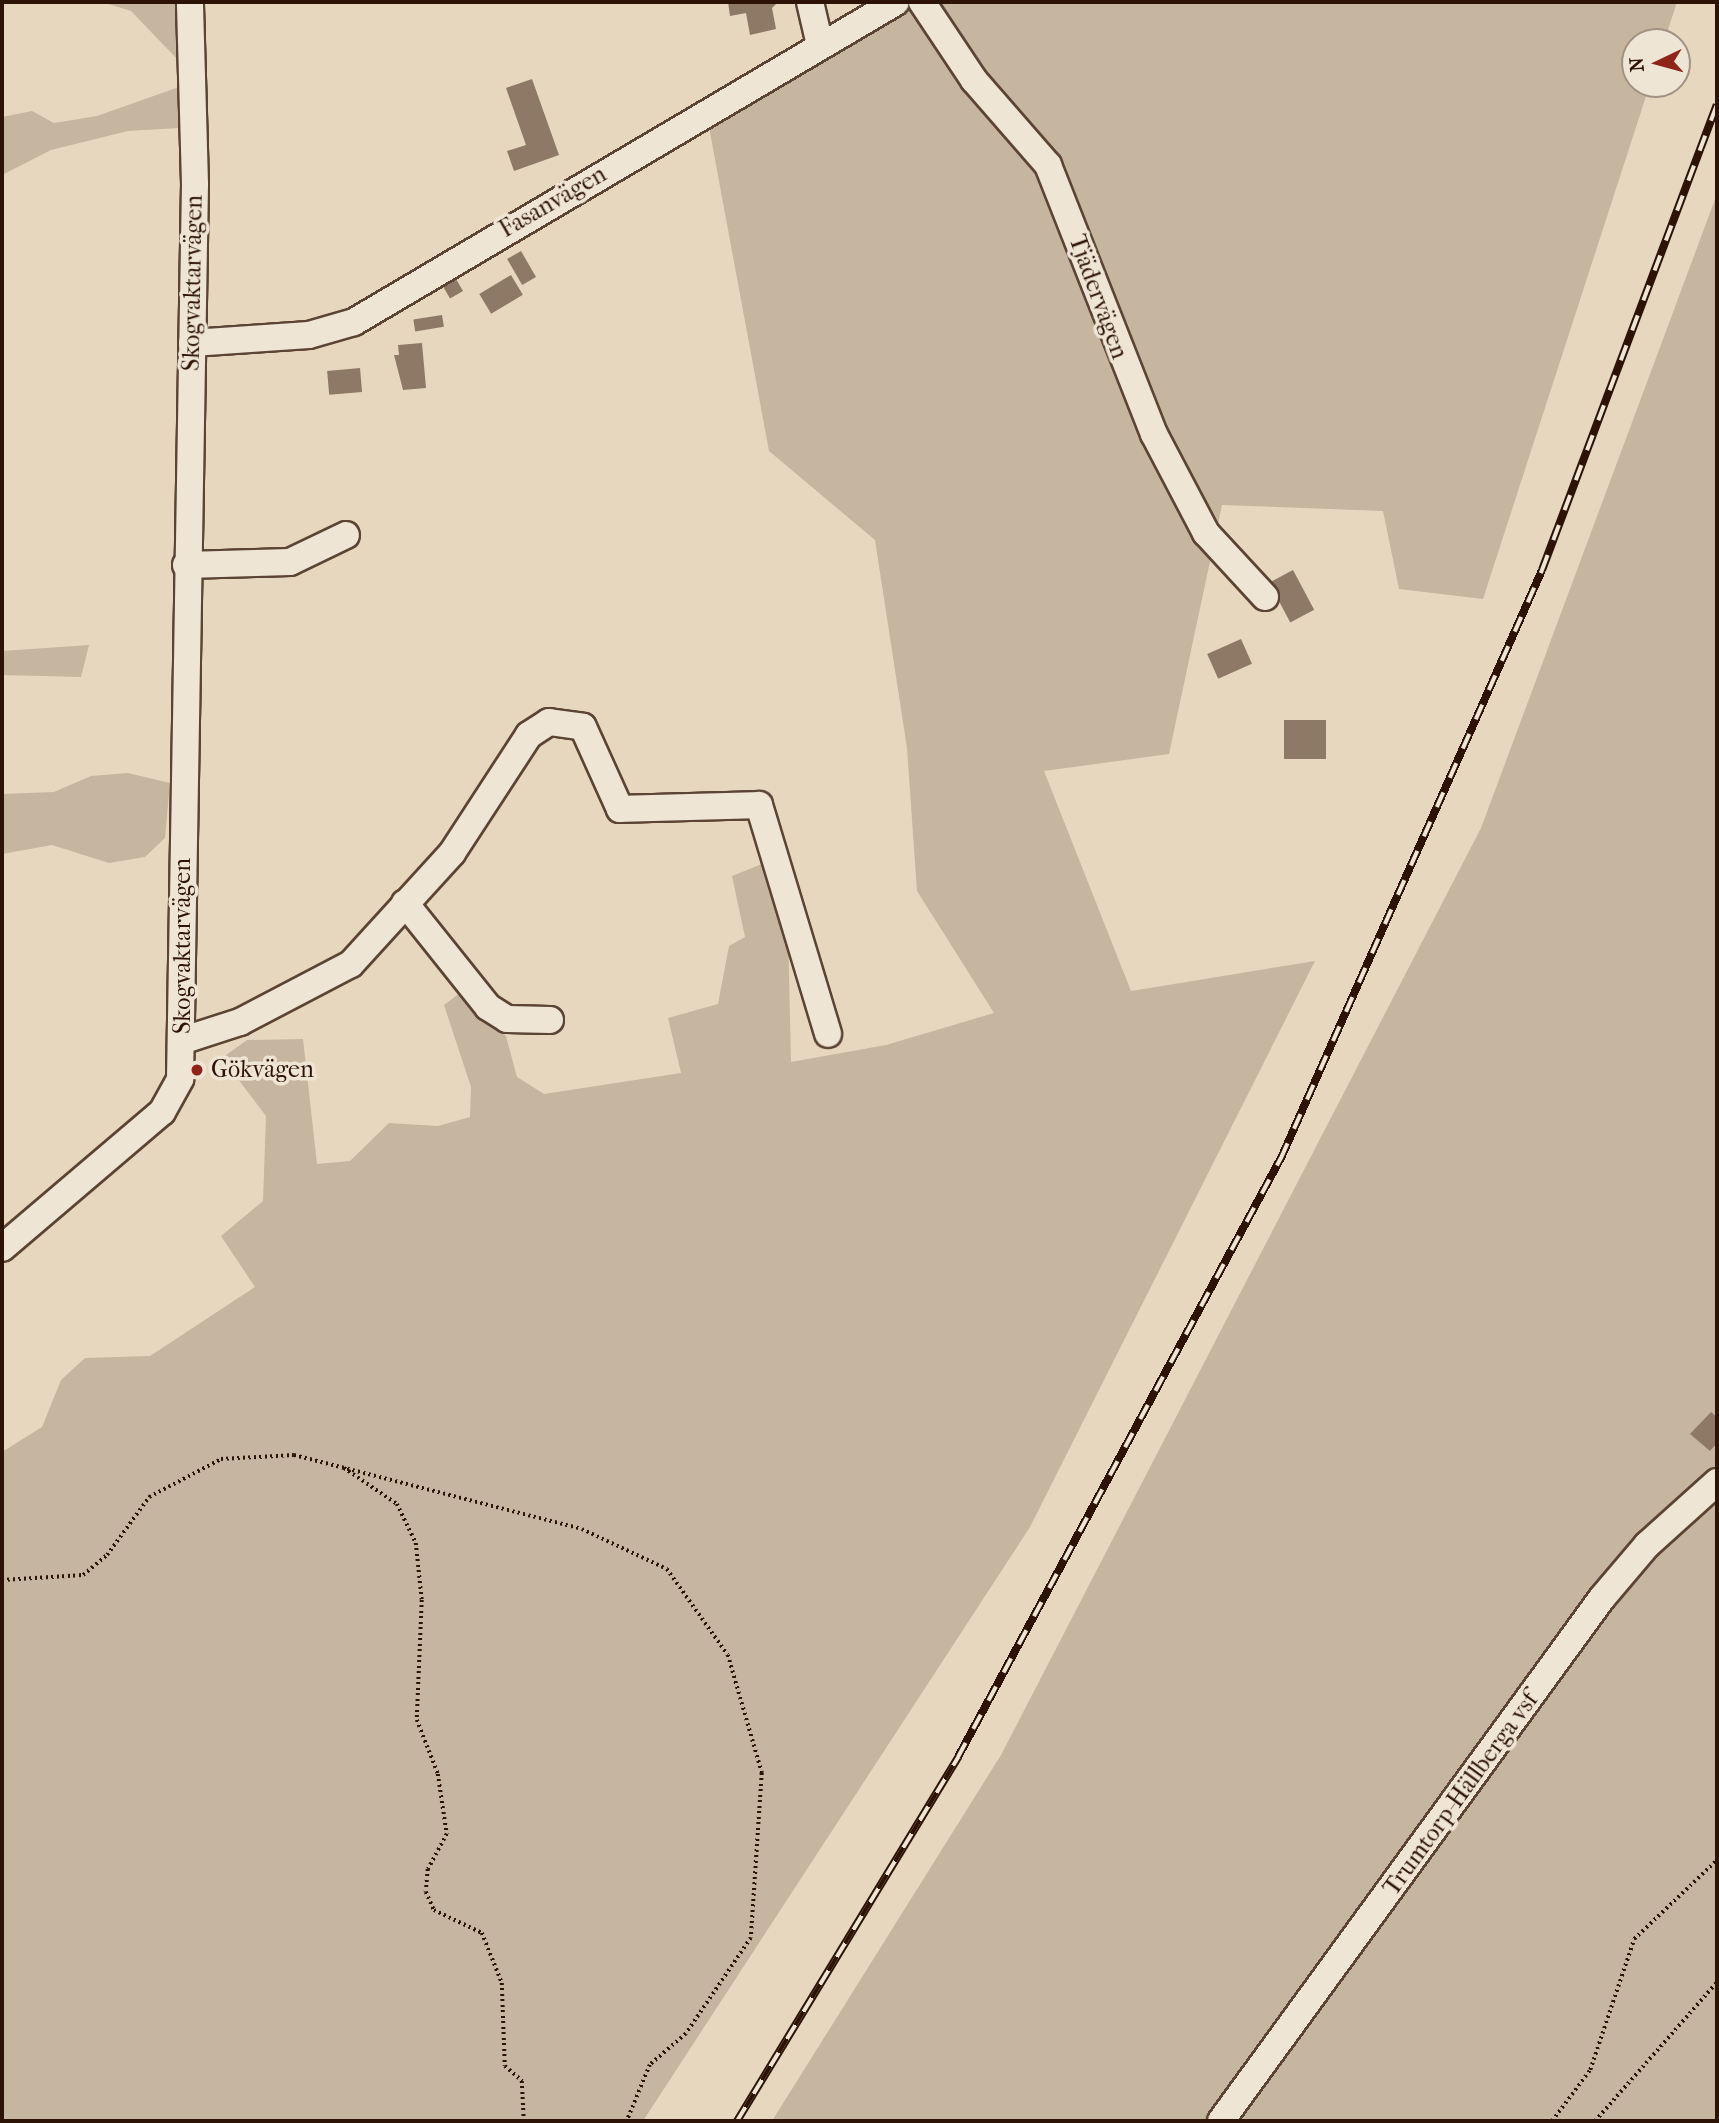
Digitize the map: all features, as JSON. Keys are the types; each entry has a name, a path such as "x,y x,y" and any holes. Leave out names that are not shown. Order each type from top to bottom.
{"street":[{"name":"Skogvaktarvägen","path":"2,1248 162,1112 180,1079 184,1040 186,565 192,343 190,2"},
{"path":"810,2 820,46"},
{"name":"Fasanvägen","path":"192,343 309,334 354,322 896,2"},
{"name":"Tjädervägen","path":"922,2 974,80 1048,165 1154,434 1206,533 1265,597"},
{"path":"186,565 290,562 346,535"},
{"path":"184,1040 240,1022 351,964 476,822 529,734 549,722 583,727 620,809 759,805 828,1034"},
{"path":"405,903 496,1014 527,1022 550,1020"},
{"name":"Trumtorp-Hällberga vsf","path":"1221,2121 1474,1782 1602,1598 1647,1545 1717,1482"}],"path":[{"path":"2,1580 83,1575 107,1555 149,1497 221,1459 294,1455 582,1529 667,1569 728,1655 762,1773 751,1938 686,2034 650,2064 627,2121"},
{"path":"338,1465 397,1504 416,1543 422,1600 417,1720 438,1774 447,1834 428,1869 426,1892 434,1910 482,1933 502,1983 505,2066 522,2081 524,2121"},
{"path":"1552,2121 1590,2070 1634,1939 1717,1860"},
{"path":"1595,2121 1717,1982"}],"shaded area":[{"path":"102,2 176,2 179,61 131,11"},
{"path":"906,2 1677,2 1669,28 1621,28 1621,98 1645,98 1483,599 1399,589 1383,511 1222,505 1169,754 1044,771 1131,991 1315,961 1030,1527 643,2121 2,2121 2,1452 42,1427 61,1380 85,1358 150,1356 255,1287 221,1236 263,1201 266,1116 222,1058 247,1040 303,1039 317,1164 350,1161 389,1123 438,1126 470,1117 471,1087 444,1005 460,993 506,1036 517,1077 544,1094 681,1073 668,1018 718,1004 729,946 745,937 732,876 762,864 770,867 788,929 791,1062 886,1045 994,1013 917,891 907,748 875,540 769,451 709,127"},
{"path":"179,87 179,128 128,131 51,150 2,175 2,117 32,111 54,123 97,116"},
{"path":"1717,194 1717,2121 772,2121 1001,1755 1481,828"},
{"path":"89,645 81,677 2,675 2,651"},
{"path":"128,773 170,783 165,838 145,857 109,863 52,845 2,854 2,794 54,792 91,776"}],"building":[{"path":"728,2 778,2 772,8 776,29 750,35 746,13 730,16"},
{"path":"532,79 559,155 514,171 507,151 526,145 506,88"},
{"path":"521,251 536,277 522,285 507,259"},
{"path":"511,275 523,295 491,314 479,294"},
{"path":"456,279 463,291 450,299 443,286"},
{"path":"442,315 444,327 415,331 413,320"},
{"path":"422,343 426,388 403,390 394,355 399,355 398,345"},
{"path":"360,368 362,392 329,395 327,371"},
{"path":"1293,570 1314,610 1290,622 1269,583"},
{"path":"1241,639 1252,664 1218,679 1207,654"},
{"path":"1284,720 1326,720 1326,759 1284,759"},
{"path":"1711,1412 1717,1417 1717,1443 1710,1451 1690,1434"}],"railway":[{"path":"737,2121 958,1757 1281,1158 1542,570 1717,105"}],"place":[{"name":"Gökvägen","path":"197,1070"}]}
